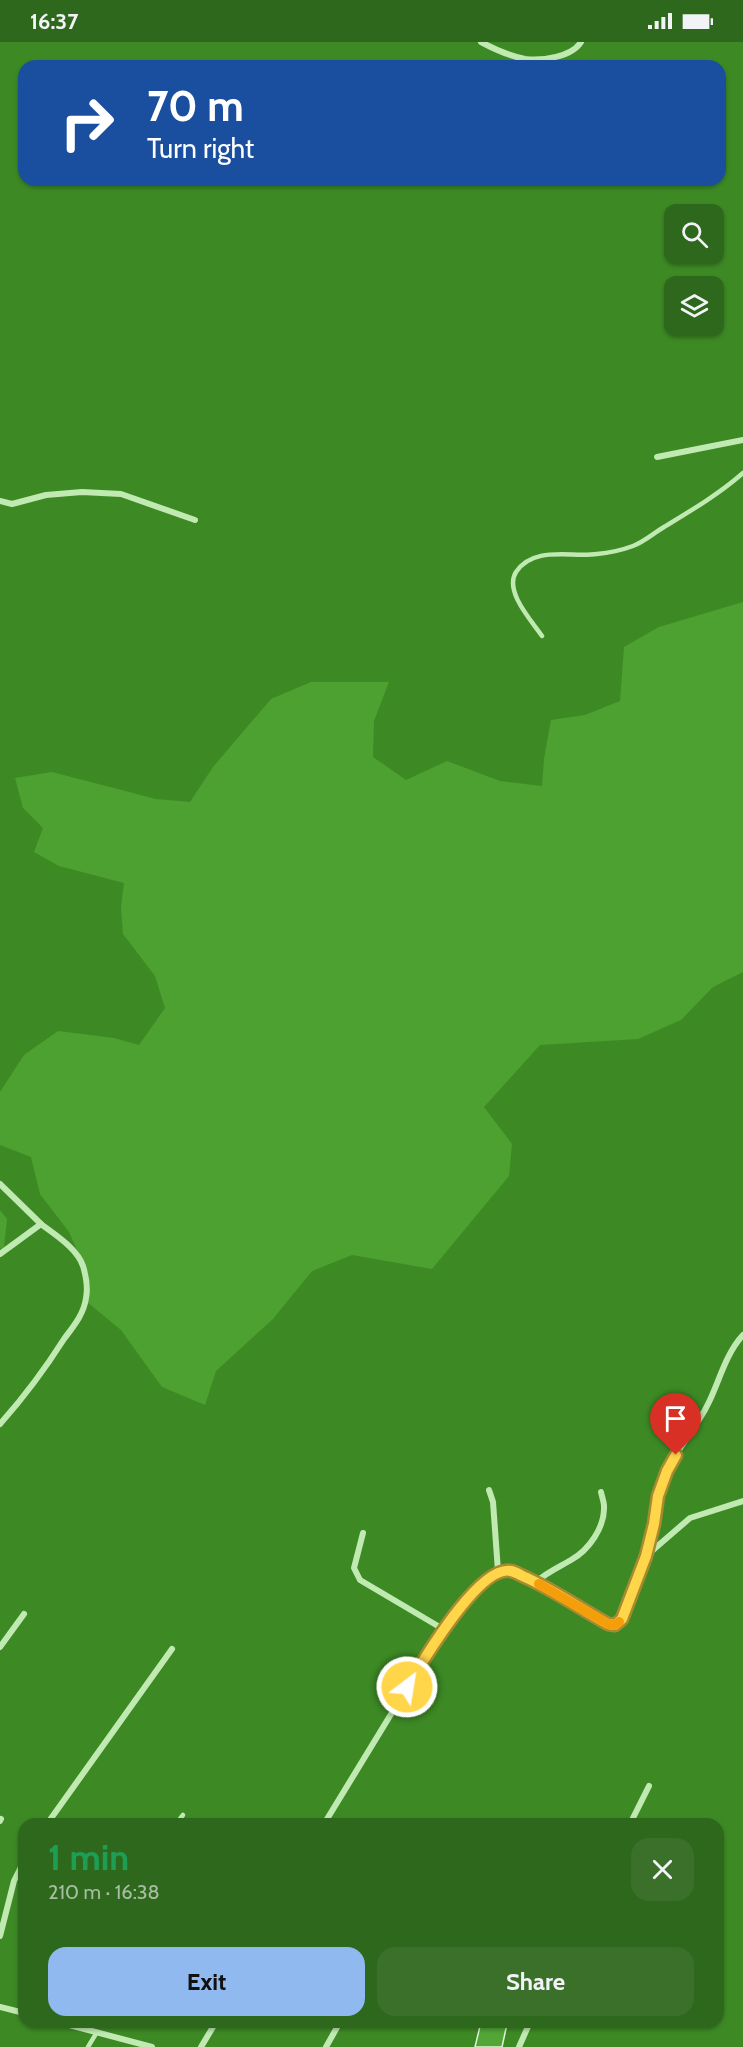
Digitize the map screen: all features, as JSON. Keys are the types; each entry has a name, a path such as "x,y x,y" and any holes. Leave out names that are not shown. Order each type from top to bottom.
{"street":[{"path":"481,42 528,59 565,56 581,42"},
{"path":"657,457 743,440"},
{"path":"0,501 12,504 46,495 82,492 121,494 195,520"},
{"path":"0,1184 74,1252 83,1264 86,1282 86,1299 82,1313 49,1363 0,1424"},
{"path":"0,1254 41,1224"},
{"path":"328,1818 443,1629 487,1579 498,1571 510,1571 536,1582 608,1624 615,1625 622,1619 646,1556 654,1524 656,1501 667,1471 707,1407 729,1358 743,1335"},
{"path":"489,1490 493,1502 498,1571"},
{"path":"536,1582 572,1559 596,1536 603,1515 601,1492"},
{"path":"646,1556 690,1518 743,1501"},
{"path":"363,1533 354,1568 360,1580 443,1629"},
{"path":"0,1647 24,1614"},
{"path":"51,1818 172,1649"},
{"path":"633,1818 650,1786"},
{"path":"0,1936 18,1873"},
{"path":"0,2007 18,2012"},
{"path":"81,2028 152,2047"},
{"path":"201,2047 212,2028"},
{"path":"326,2047 337,2028"},
{"path":"519,2047 527,2028"}],"lane":[{"path":"542,636 514,594 512,584 516,573 524,565 538,556 548,554 596,555 634,546 724,490 743,473"},
{"path":"88,2047 97,2032"}],"green space":[{"path":"743,602 743,972 713,987 681,1020 638,1039 540,1045 484,1107 512,1144 509,1176 432,1269 352,1255 312,1271 273,1319 216,1371 205,1405 162,1387 121,1330 87,1302 82,1262 69,1232 40,1194 31,1157 0,1145 0,1092 24,1055 58,1031 114,1038 139,1045 165,1008 155,976 123,934 121,907 124,883 59,866 34,852 43,828 23,808 15,778 52,772 156,799 190,802 213,767 271,699 311,682 389,682 374,721 373,757 406,780 447,761 500,781 542,786 551,720 585,715 620,701 624,647 659,627"},
{"path":"0,1210 7,1219 4,1247 0,1249"}],"building":[{"path":"480,2028 506,2028 502,2047 475,2047"}],"slow traffic":[{"path":"539,1584 608,1624 615,1625 619,1622"}],"route":[{"path":"407,1687 443,1629 487,1579 498,1571 510,1571 536,1582 608,1624 615,1625 622,1619 646,1556 658,1496 667,1471 676,1455"}]}
